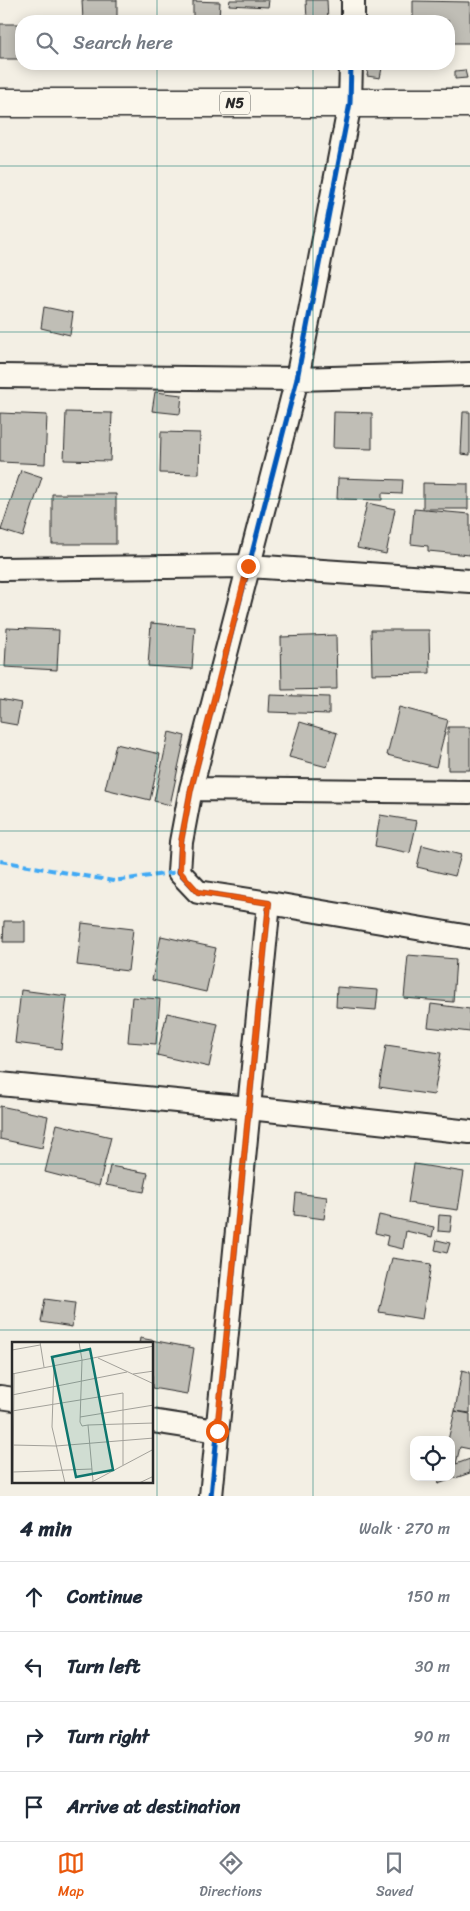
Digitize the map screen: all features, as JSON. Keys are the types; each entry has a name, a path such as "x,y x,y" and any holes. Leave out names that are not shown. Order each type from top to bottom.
{"highway":[{"name":"N5","path":"0,103 470,103"}],"street":[{"path":"353,0 353,15"},
{"path":"351,70 350,103 297,379 191,789 181,842 180,872 198,892 470,937"},
{"path":"0,376 297,379 470,374"},
{"path":"0,570 248,566 470,581"},
{"path":"191,789 470,792"},
{"path":"210,1496 269,903"},
{"path":"0,1084 470,1132"},
{"path":"154,1421 217,1431"}],"building":[{"path":"82,0 117,0 117,15 83,15"},
{"path":"230,0 269,0 268,7 229,5"},
{"path":"306,0 327,0 328,15 307,15"},
{"path":"193,1 220,2 219,15 193,15"},
{"path":"413,1 470,2 470,43 455,43 455,15 413,15"},
{"path":"0,24 15,24 15,59 0,59"},
{"path":"368,70 382,70 380,78 367,76"},
{"path":"465,70 467,78 455,79 455,71"},
{"path":"44,307 73,313 70,335 41,328"},
{"path":"155,392 182,395 180,414 152,411"},
{"path":"66,412 112,413 110,461 64,460"},
{"path":"334,412 372,413 372,449 333,448"},
{"path":"463,412 470,412 470,455 461,454"},
{"path":"0,413 47,415 45,464 0,462"},
{"path":"161,432 200,433 199,474 160,473"},
{"path":"21,470 42,477 23,537 1,530"},
{"path":"338,478 403,480 402,494 382,493 382,500 337,499"},
{"path":"423,483 468,484 468,509 423,509"},
{"path":"52,494 116,494 116,544 52,544"},
{"path":"367,503 395,509 386,554 357,548"},
{"path":"414,509 470,514 470,555 428,551 428,546 411,544"},
{"path":"151,623 195,627 192,669 148,666"},
{"path":"7,628 59,630 57,670 5,667"},
{"path":"371,630 429,630 430,673 372,674"},
{"path":"336,635 337,689 282,690 281,637"},
{"path":"270,695 329,697 329,714 269,712"},
{"path":"0,699 21,703 17,725 0,722"},
{"path":"399,707 448,720 436,767 387,755"},
{"path":"300,722 337,733 327,767 289,757"},
{"path":"448,727 470,727 470,770 448,770"},
{"path":"169,732 185,736 170,805 154,801"},
{"path":"116,744 160,754 150,800 105,789"},
{"path":"380,815 417,821 410,853 375,846"},
{"path":"422,845 461,855 455,876 417,867"},
{"path":"4,921 25,921 25,942 3,942"},
{"path":"82,923 133,929 128,971 77,965"},
{"path":"161,936 216,948 206,992 152,980"},
{"path":"408,955 456,959 453,1002 404,998"},
{"path":"337,987 378,990 376,1010 336,1007"},
{"path":"21,990 67,996 61,1049 15,1043"},
{"path":"132,997 160,999 156,1044 128,1042"},
{"path":"431,1004 470,1009 470,1032 428,1027"},
{"path":"167,1013 218,1024 209,1067 157,1055"},
{"path":"386,1045 441,1053 434,1095 379,1087"},
{"path":"0,1106 48,1116 42,1148 0,1139"},
{"path":"57,1124 111,1137 99,1186 45,1172"},
{"path":"414,1164 464,1172 458,1210 408,1203"},
{"path":"110,1166 148,1173 144,1192 106,1185"},
{"path":"296,1193 327,1197 324,1219 294,1215"},
{"path":"379,1215 434,1227 432,1237 406,1231 403,1249 386,1245 388,1236 375,1233"},
{"path":"439,1215 452,1216 450,1232 438,1231"},
{"path":"437,1240 450,1243 447,1253 435,1250"},
{"path":"392,1258 431,1264 422,1319 379,1312"},
{"path":"45,1299 75,1303 72,1327 41,1322"},
{"path":"140,1338 194,1348 187,1394 154,1388 154,1342 139,1342"},
{"path":"462,1370 470,1372 470,1413 455,1411"},
{"path":"455,1411 470,1414 470,1449 460,1447 456,1464 470,1459 470,1473 455,1478 455,1436 449,1436"}],"marked path":[{"path":"0,861 113,881 179,872"}],"cycle path":[{"path":"211,1496 269,903 198,892 179,872 181,842 191,789 297,379 350,103 351,70"}],"route":[{"path":"217,1431 269,903 198,892 180,872 181,842 191,789 248,566"}]}
